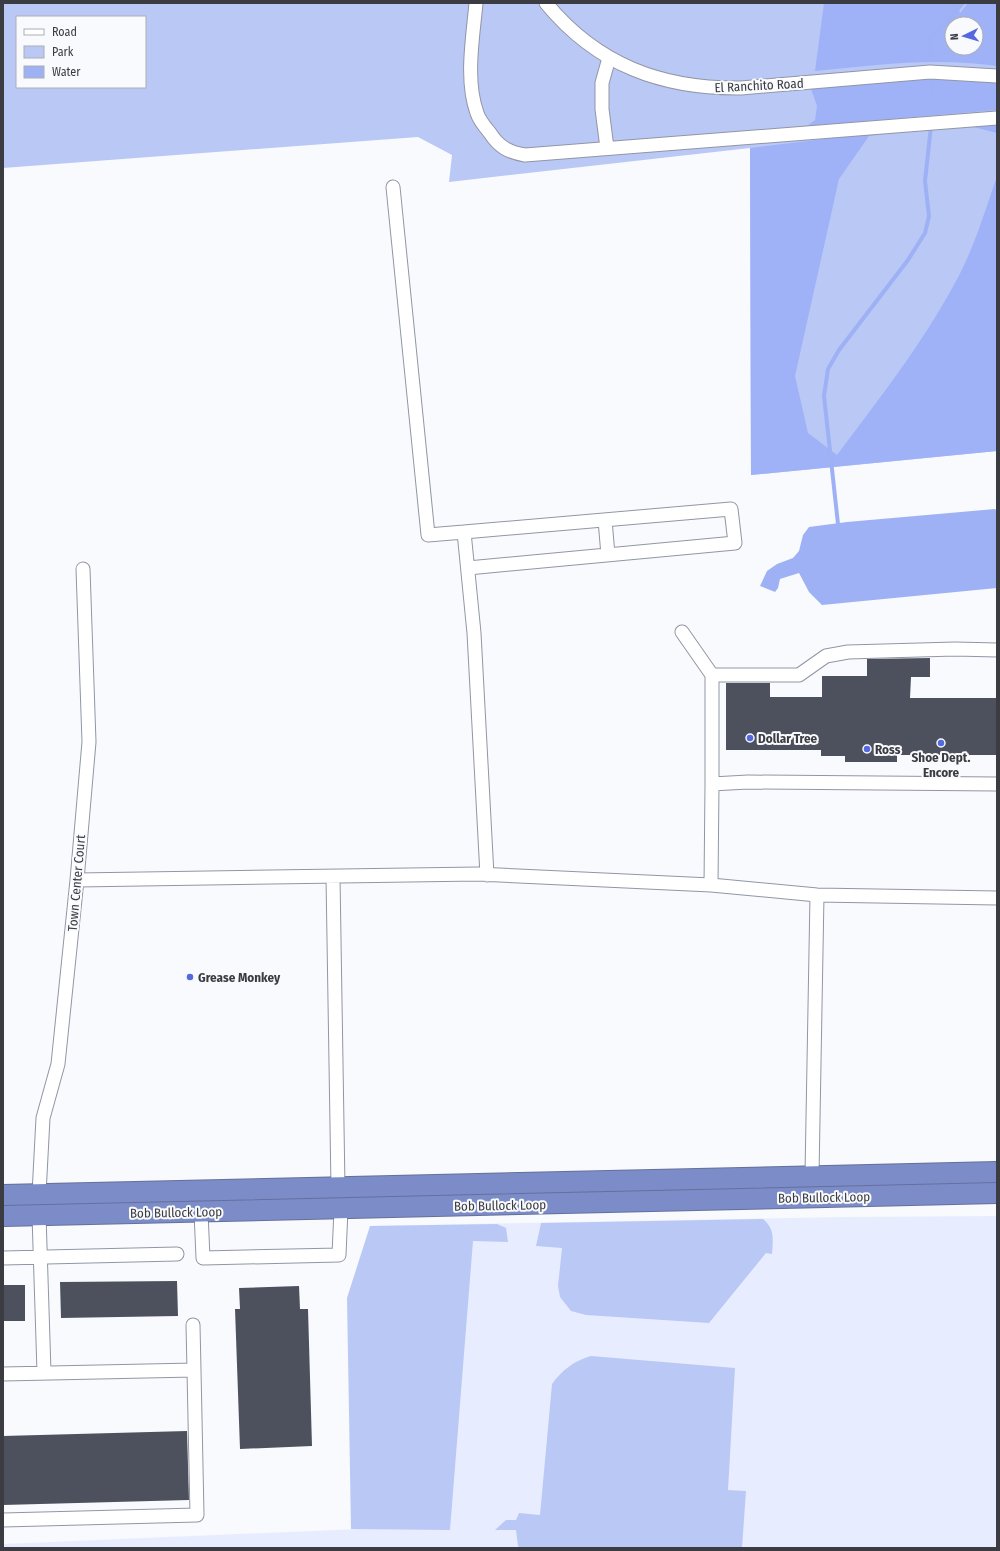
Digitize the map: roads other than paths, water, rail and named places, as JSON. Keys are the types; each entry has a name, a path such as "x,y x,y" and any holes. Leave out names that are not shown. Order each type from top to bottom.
{"highway":[{"name":"Bob Bullock Loop","path":"3,1195 458,1185 812,1175 997,1172"},
{"path":"341,1209 347,1201 354,1198 387,1196 458,1185"},
{"path":"236,1211 264,1201 324,1198 338,1187"},
{"name":"Bob Bullock Loop","path":"3,1216 997,1193"}],"street":[{"path":"476,3 471,77 472,91 477,113 498,144 514,153 525,155 997,118"},
{"name":"El Ranchito Road","path":"546,3 565,25 577,36 609,58 656,77 688,85 715,88 741,88 930,72 997,76"},
{"path":"607,148 602,109 602,82 609,58"},
{"path":"393,187 428,535 730,509 735,543 468,568"},
{"path":"605,520 608,555"},
{"path":"464,532 474,633 487,875"},
{"name":"Town Center Court","path":"39,1194 43,1118 58,1064 77,880 89,742 83,569"},
{"path":"682,632 712,675 711,885"},
{"path":"712,675 799,675 826,656 848,652 955,649 997,650"},
{"path":"712,784 748,782 997,784"},
{"path":"77,880 333,877 392,874 487,875 711,885 817,895 997,898"},
{"path":"333,877 338,1187"},
{"path":"812,1175 817,895"},
{"path":"201,1212 203,1258 339,1255 341,1209"},
{"path":"39,1215 44,1372"},
{"path":"3,1258 177,1254"},
{"path":"3,1520 197,1515 193,1325"},
{"path":"3,1374 194,1370"}],"water":[{"path":"995,509 997,511 997,588 822,605 809,592 799,573 780,579 778,588 775,592 760,586 767,571 777,564 793,558 799,551 803,535 809,527 847,522"}],"waterway":[{"path":"931,54 929,38 939,30 963,3"},
{"path":"932,81 932,91"},
{"path":"838,524 824,396 828,369 839,350 908,260 925,233 929,216 925,181 931,126"}],"place":[{"name":"Dollar Tree","path":"750,738"},
{"name":"Shoe Dept. Encore","path":"941,743"},
{"name":"Ross","path":"867,749"},
{"name":"Grease Monkey","path":"190,977"}]}
